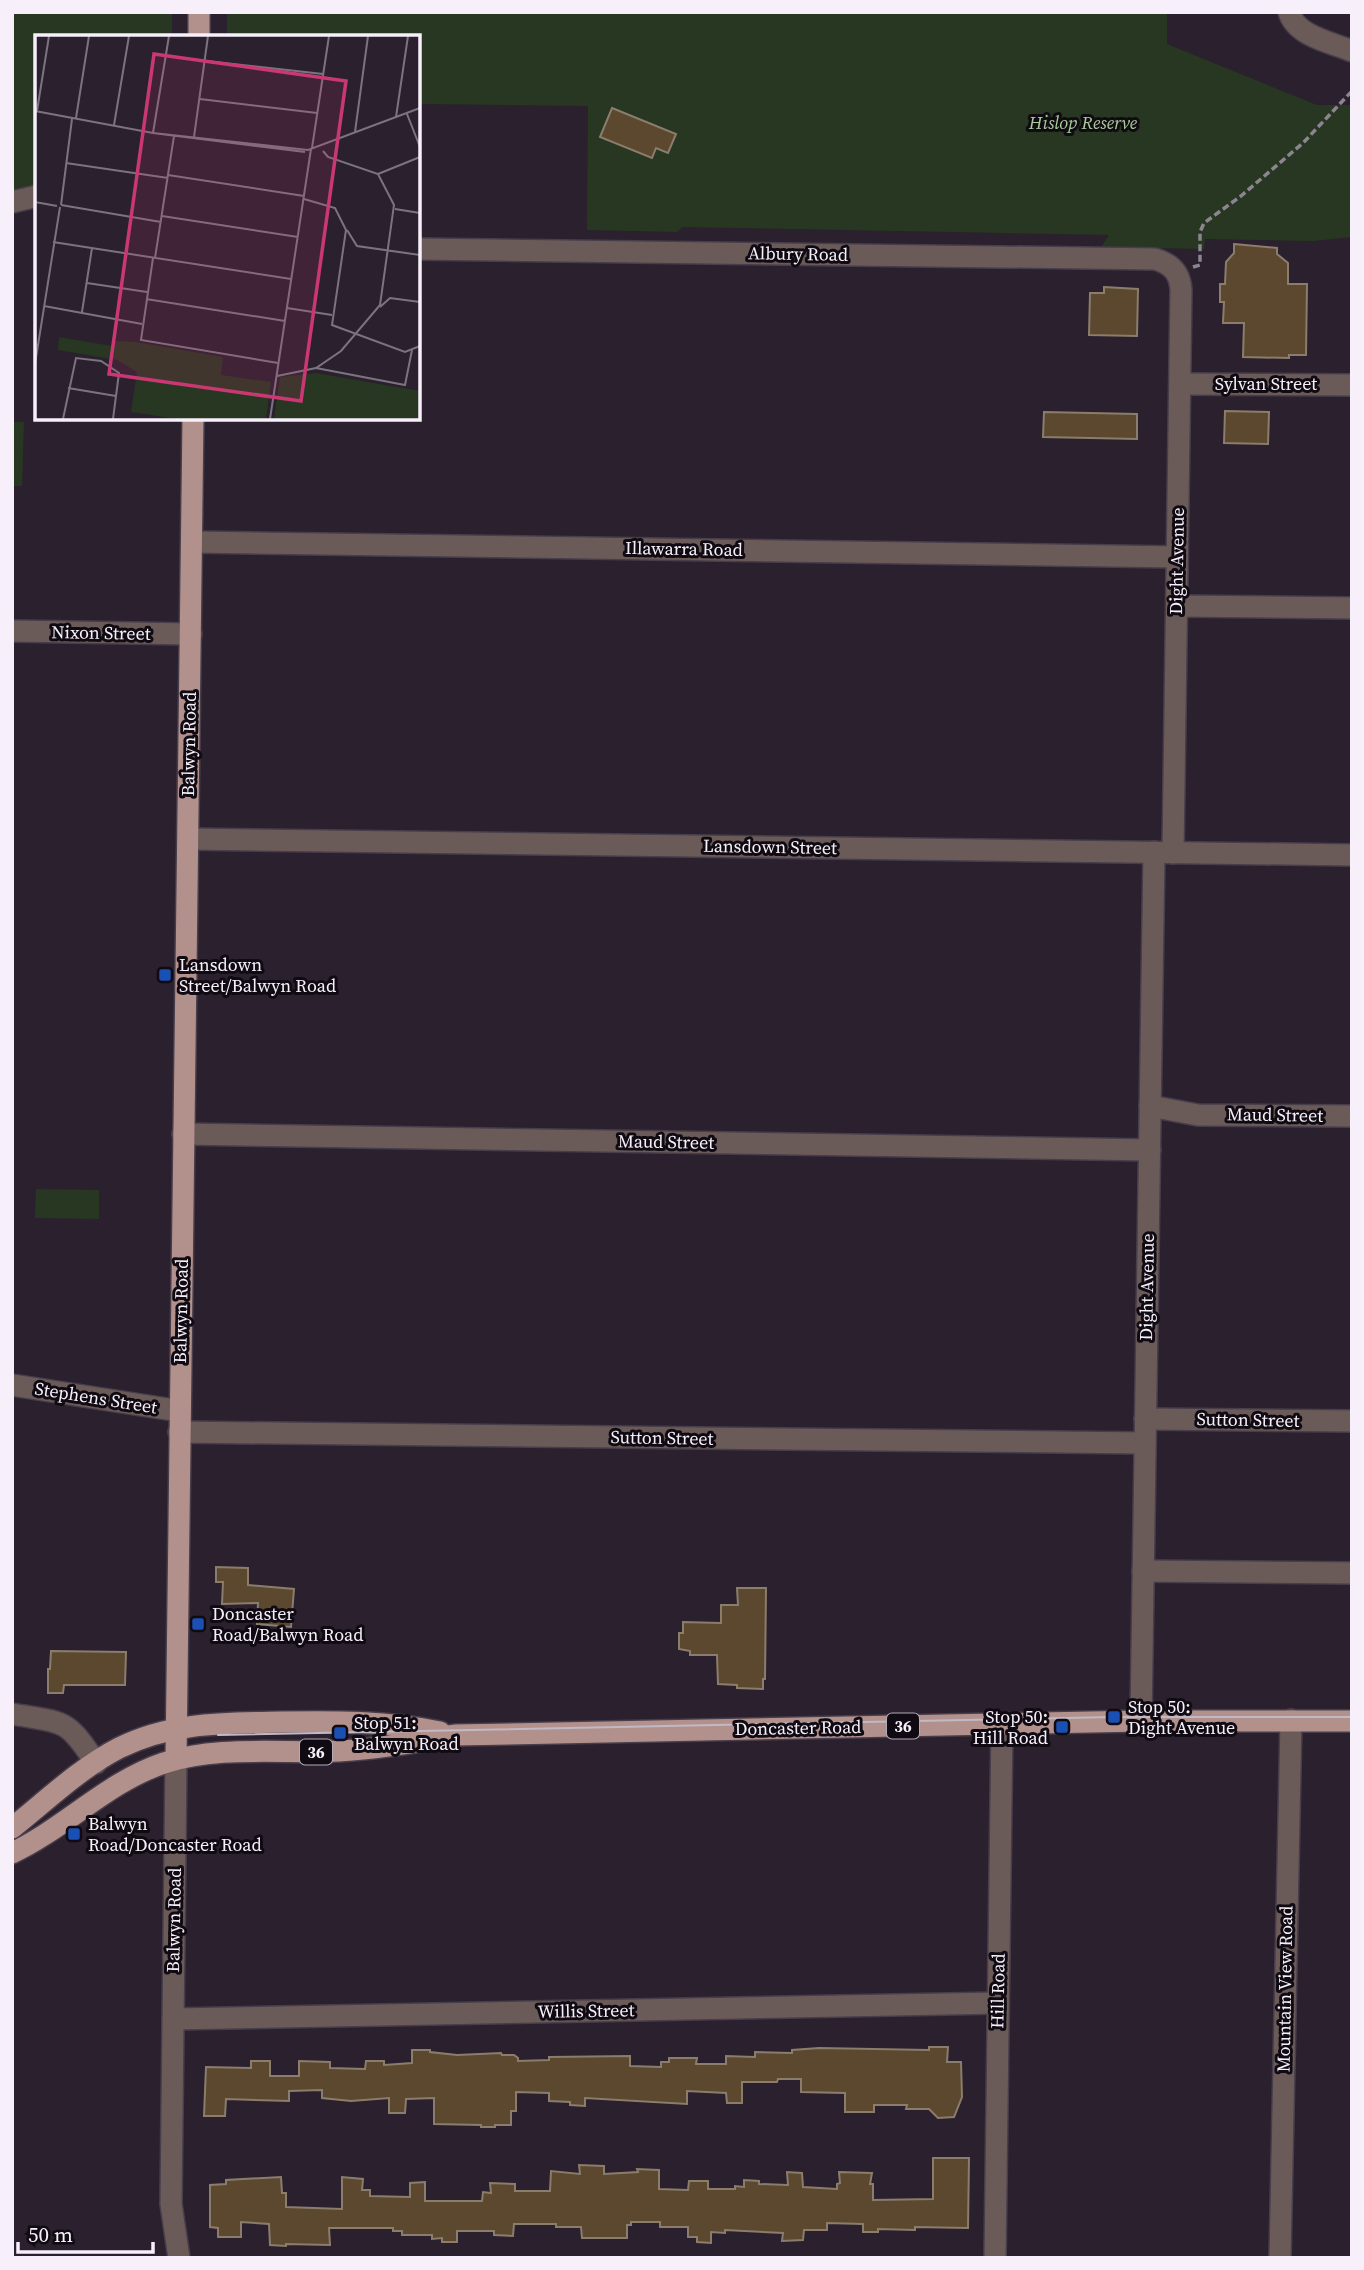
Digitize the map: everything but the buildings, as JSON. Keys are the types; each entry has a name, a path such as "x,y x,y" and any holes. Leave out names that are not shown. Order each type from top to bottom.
{"main road":[{"path":"199,12 199,35"},
{"name":"Balwyn Road","path":"176,1759 193,420"},
{"name":"Doncaster Road","path":"12,1828 96,1763 129,1744 175,1728 211,1723 341,1720 386,1723 455,1735"},
{"name":"Doncaster Road","path":"12,1853 127,1780 176,1759 213,1753 364,1749 455,1735 1141,1721 1352,1721"}],"street":[{"path":"1289,12 1292,21 1304,32 1352,51"},
{"path":"12,202 35,196"},
{"name":"Albury Road","path":"420,249 1155,259 1175,270"},
{"name":"Dight Avenue","path":"1141,1721 1150,1114 1177,606 1181,290 1175,270"},
{"name":"Sylvan Street","path":"1180,384 1352,385"},
{"name":"Illawarra Road","path":"192,542 1177,556"},
{"path":"1177,606 1352,608"},
{"name":"Nixon Street","path":"12,631 191,634"},
{"name":"Lansdown Street","path":"188,839 1352,855"},
{"name":"Maud Street","path":"1150,1114 1352,1116"},
{"name":"Maud Street","path":"183,1134 1150,1150"},
{"name":"Stephens Street","path":"12,1385 180,1411"},
{"name":"Sutton Street","path":"1145,1419 1352,1421"},
{"name":"Sutton Street","path":"179,1432 1144,1443"},
{"path":"1143,1571 1352,1573"},
{"path":"12,1714 68,1726 79,1736 96,1763"},
{"name":"Mountain View Road","path":"1280,2258 1291,1720"},
{"name":"Hill Road","path":"995,2258 1002,1724"},
{"name":"Balwyn Road","path":"176,1759 171,2204 179,2258"},
{"name":"Willis Street","path":"173,2019 998,2003"},
{"name":"Balwyn Road","path":"163,2258 165,2224 171,2204"}],"path":[{"path":"1200,265 1200,232 1204,223 1296,150 1352,91"}],"green space":[{"path":"12,12 172,12 172,35 35,35 35,186 12,192"},
{"name":"Hislop Reserve","path":"227,12 1167,12 1167,44 1317,105 1352,105 1352,237 1313,241 1205,239 1204,249 1101,247 1109,235 682,227 677,232 587,230 588,106 420,104 420,35 227,35"},
{"path":"12,422 24,422 22,486 12,486"},
{"path":"36,1189 99,1190 99,1219 35,1218"}],"tram line":[{"path":"218,1735 1114,1717 1352,1717"}],"place":[{"name":"Lansdown Street/Balwyn Road","path":"165,975"},
{"name":"Doncaster Road/Balwyn Road","path":"198,1624"},
{"name":"Stop 50: Dight Avenue","path":"1114,1717"},
{"name":"Stop 50: Hill Road","path":"1062,1727"},
{"name":"Stop 51: Balwyn Road","path":"340,1733"},
{"name":"Balwyn Road/Doncaster Road","path":"74,1834"}]}
